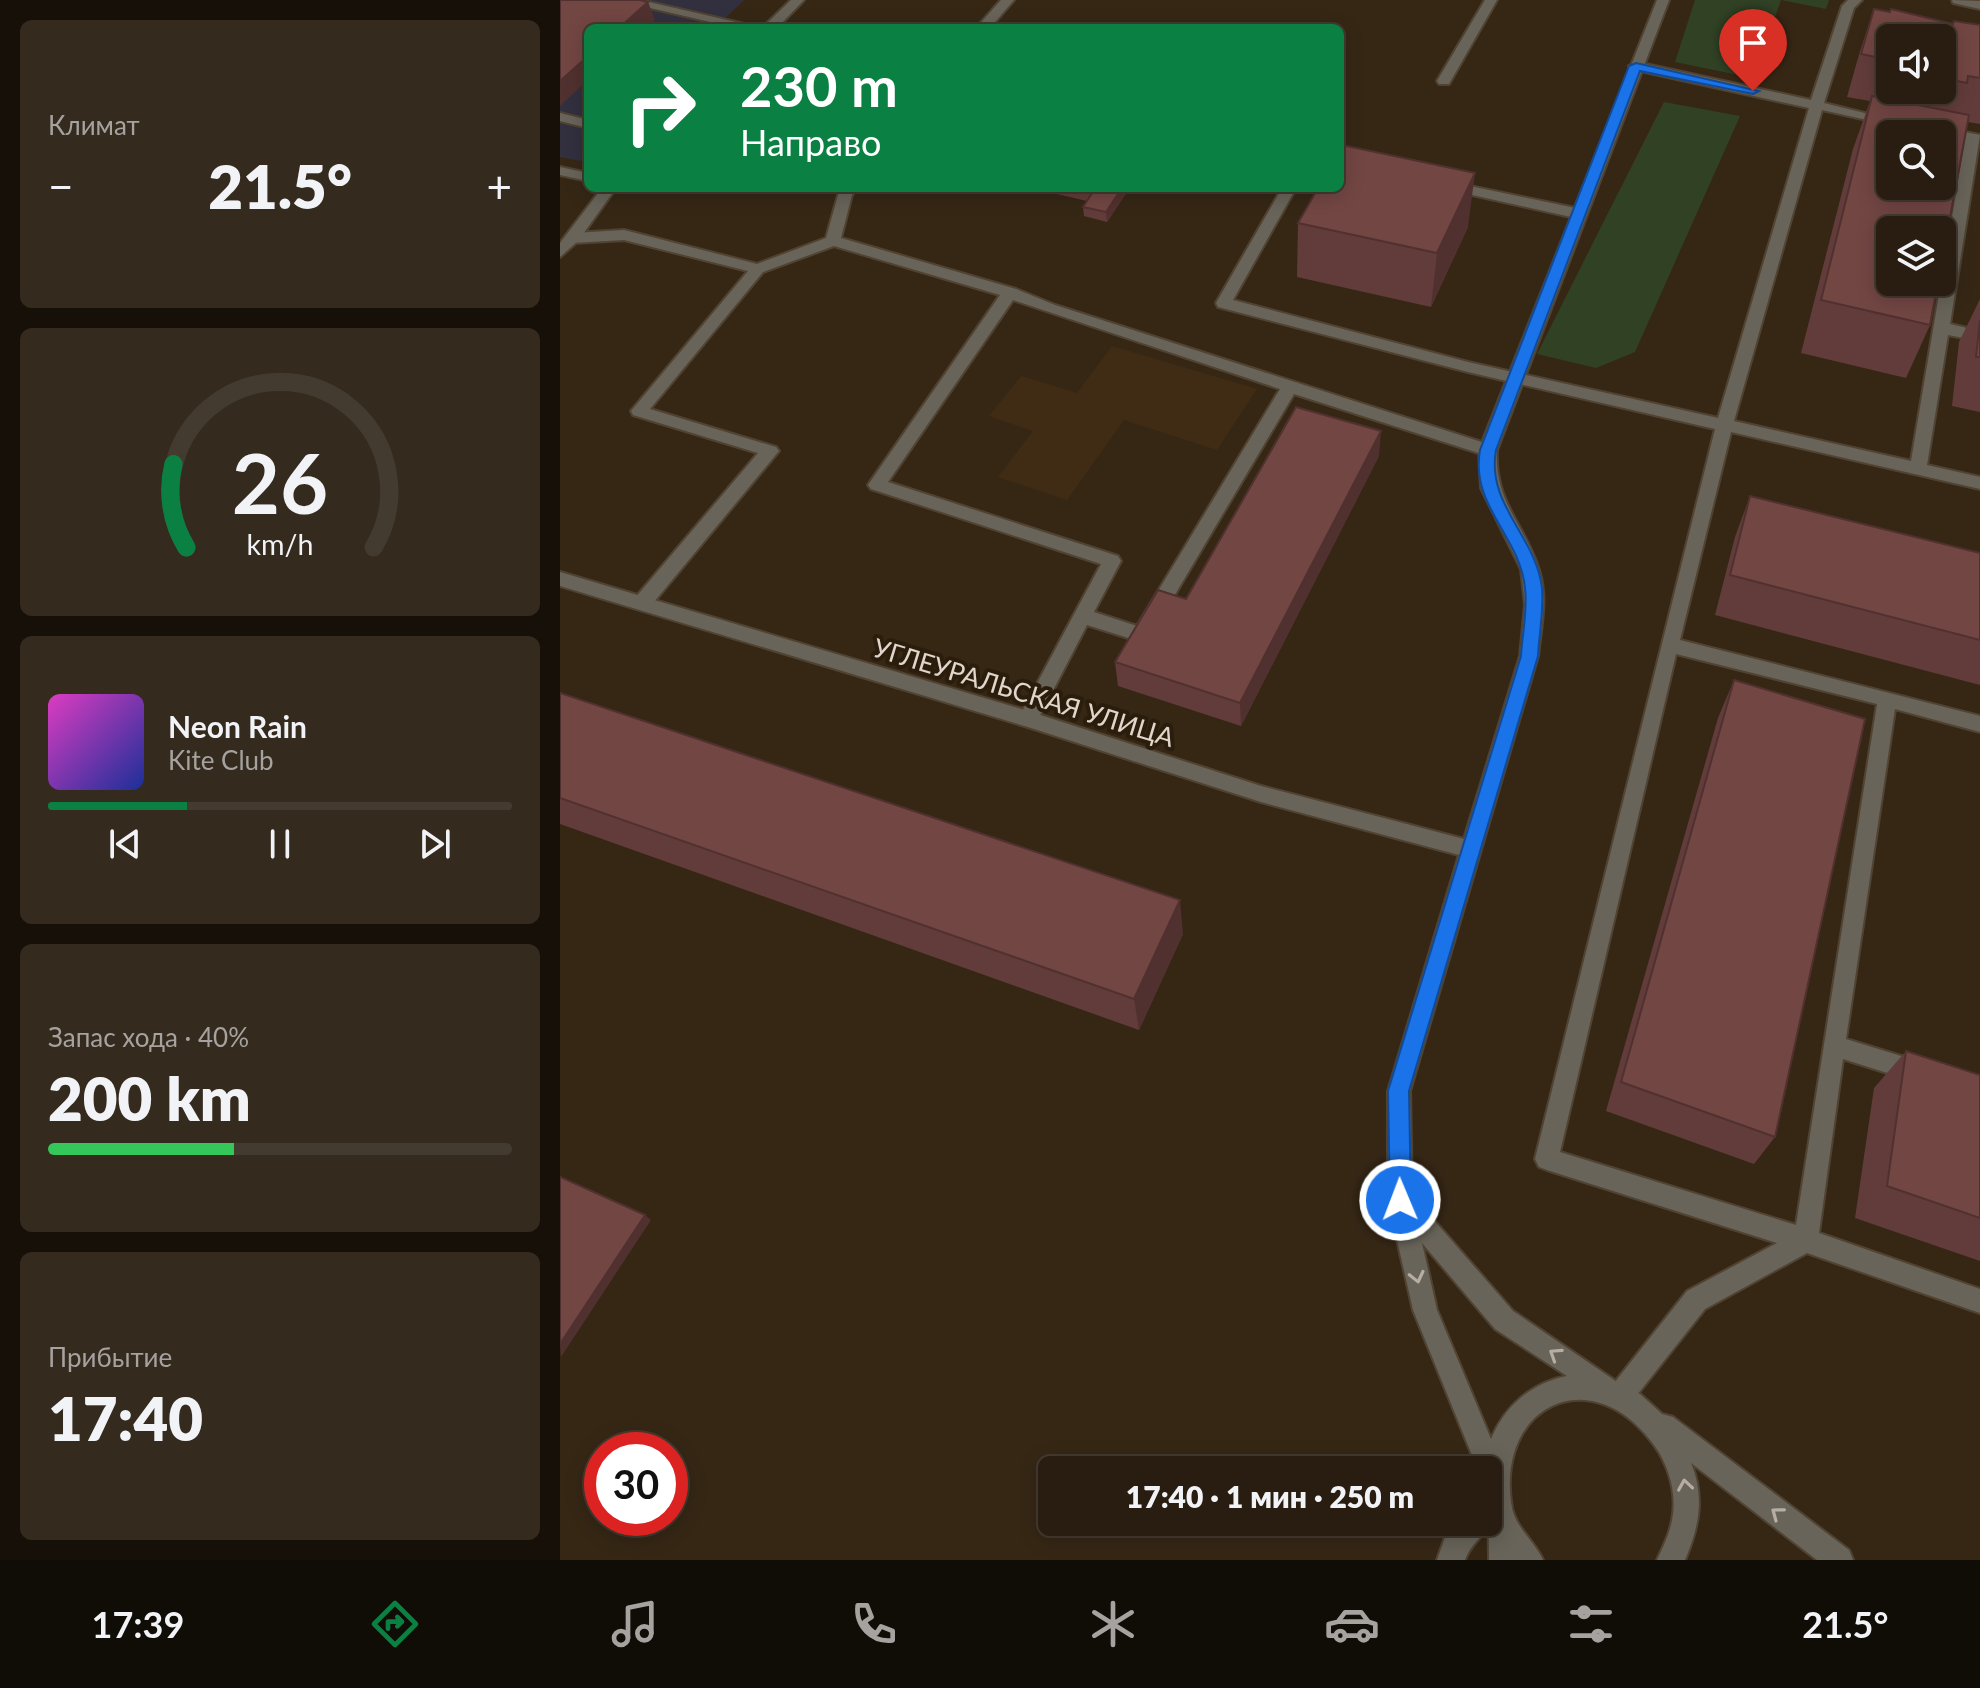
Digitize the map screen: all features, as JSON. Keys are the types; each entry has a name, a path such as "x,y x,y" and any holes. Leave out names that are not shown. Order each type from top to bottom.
{"street":[{"path":"622,0 736,24"},
{"path":"773,24 798,0"},
{"path":"987,24 1008,0"},
{"path":"1444,81 1491,0"},
{"path":"1474,1456 1425,1310 1400,1200 1399,1091 1529,656 1534,587 1514,534 1493,499 1484,472 1488,450 1663,0"},
{"path":"1856,0 1848,6 1815,105 1725,424 1547,1159 1806,1240 1980,1301"},
{"path":"1958,0 1980,5"},
{"path":"1636,66 1887,120"},
{"path":"560,117 584,123"},
{"path":"1918,469 1976,138 1956,134"},
{"path":"560,171 584,176"},
{"path":"1433,182 1580,214"},
{"path":"560,252 606,192"},
{"path":"833,241 847,192"},
{"path":"1287,192 1224,303 1516,378 1980,483"},
{"path":"573,238 624,235 758,269"},
{"path":"642,603 770,451 639,411 758,269 833,241 1010,293 1049,309 1488,450"},
{"path":"1010,293 877,485 1112,561 1028,719"},
{"path":"1941,328 1980,336"},
{"path":"1083,616 1141,635 1290,387"},
{"name":"УГЛЕУРАЛЬСКАЯ УЛИЦА","path":"560,579 1028,719 1261,794 1473,850"},
{"path":"1671,645 1980,724"},
{"path":"1806,1240 1887,699"},
{"path":"1834,1046 1936,1077"},
{"path":"1400,1200 1504,1320 1648,1414 1839,1560"},
{"path":"1620,1396 1696,1300 1806,1240"},
{"path":"1499,1456 1515,1419 1536,1400 1562,1389 1591,1388 1620,1396"},
{"path":"1648,1414 1668,1440 1682,1470 1688,1503 1683,1536 1671,1560"},
{"path":"1502,1524 1520,1552 1529,1560"},
{"path":"1451,1560 1461,1536"},
{"path":"1498,1536 1503,1560"}],"shaded area":[{"path":"560,0 744,0 719,24 584,24 584,157 580,161 560,157"},
{"path":"1112,346 1257,389 1217,450 1124,420 1067,500 998,477 1033,431 989,416 1021,376 1077,393"}],"green space":[{"path":"1695,0 1781,0 1753,78 1675,62"},
{"path":"1781,0 1829,0 1826,9"},
{"path":"1664,102 1740,116 1635,352 1596,368 1537,354"}],"building":[{"path":"560,0 648,2 623,24 584,24 584,60 560,81"},
{"path":"1874,9 1890,12 1891,9 1953,24 1876,24 1876,57 1861,54"},
{"path":"1954,21 1980,25 1980,78 1968,76 1967,83 1956,81"},
{"path":"1872,96 1876,97 1876,104 1913,104 1969,115 1956,185 1956,120 1876,120 1876,200 1953,200 1950,216 1876,216 1876,296 1935,296 1930,325 1821,300"},
{"path":"1344,145 1475,173 1437,253 1298,223 1316,192 1344,192"},
{"path":"1087,192 1119,192 1106,212 1083,207 1092,193"},
{"path":"1980,320 1980,357 1976,357"},
{"path":"1296,407 1381,431 1240,703 1115,662 1158,590 1186,599"},
{"path":"1750,496 1980,553 1980,640 1730,575"},
{"path":"1734,680 1865,719 1775,1137 1621,1082"},
{"path":"560,693 1180,900 1134,999 560,798"},
{"path":"1906,1051 1980,1075 1980,1218 1887,1186"},
{"path":"560,1177 645,1215 560,1344"}],"route":[{"path":"1400,1200 1399,1091 1529,656 1534,587 1514,534 1493,499 1484,472 1488,450 1636,66 1753,91"}]}
